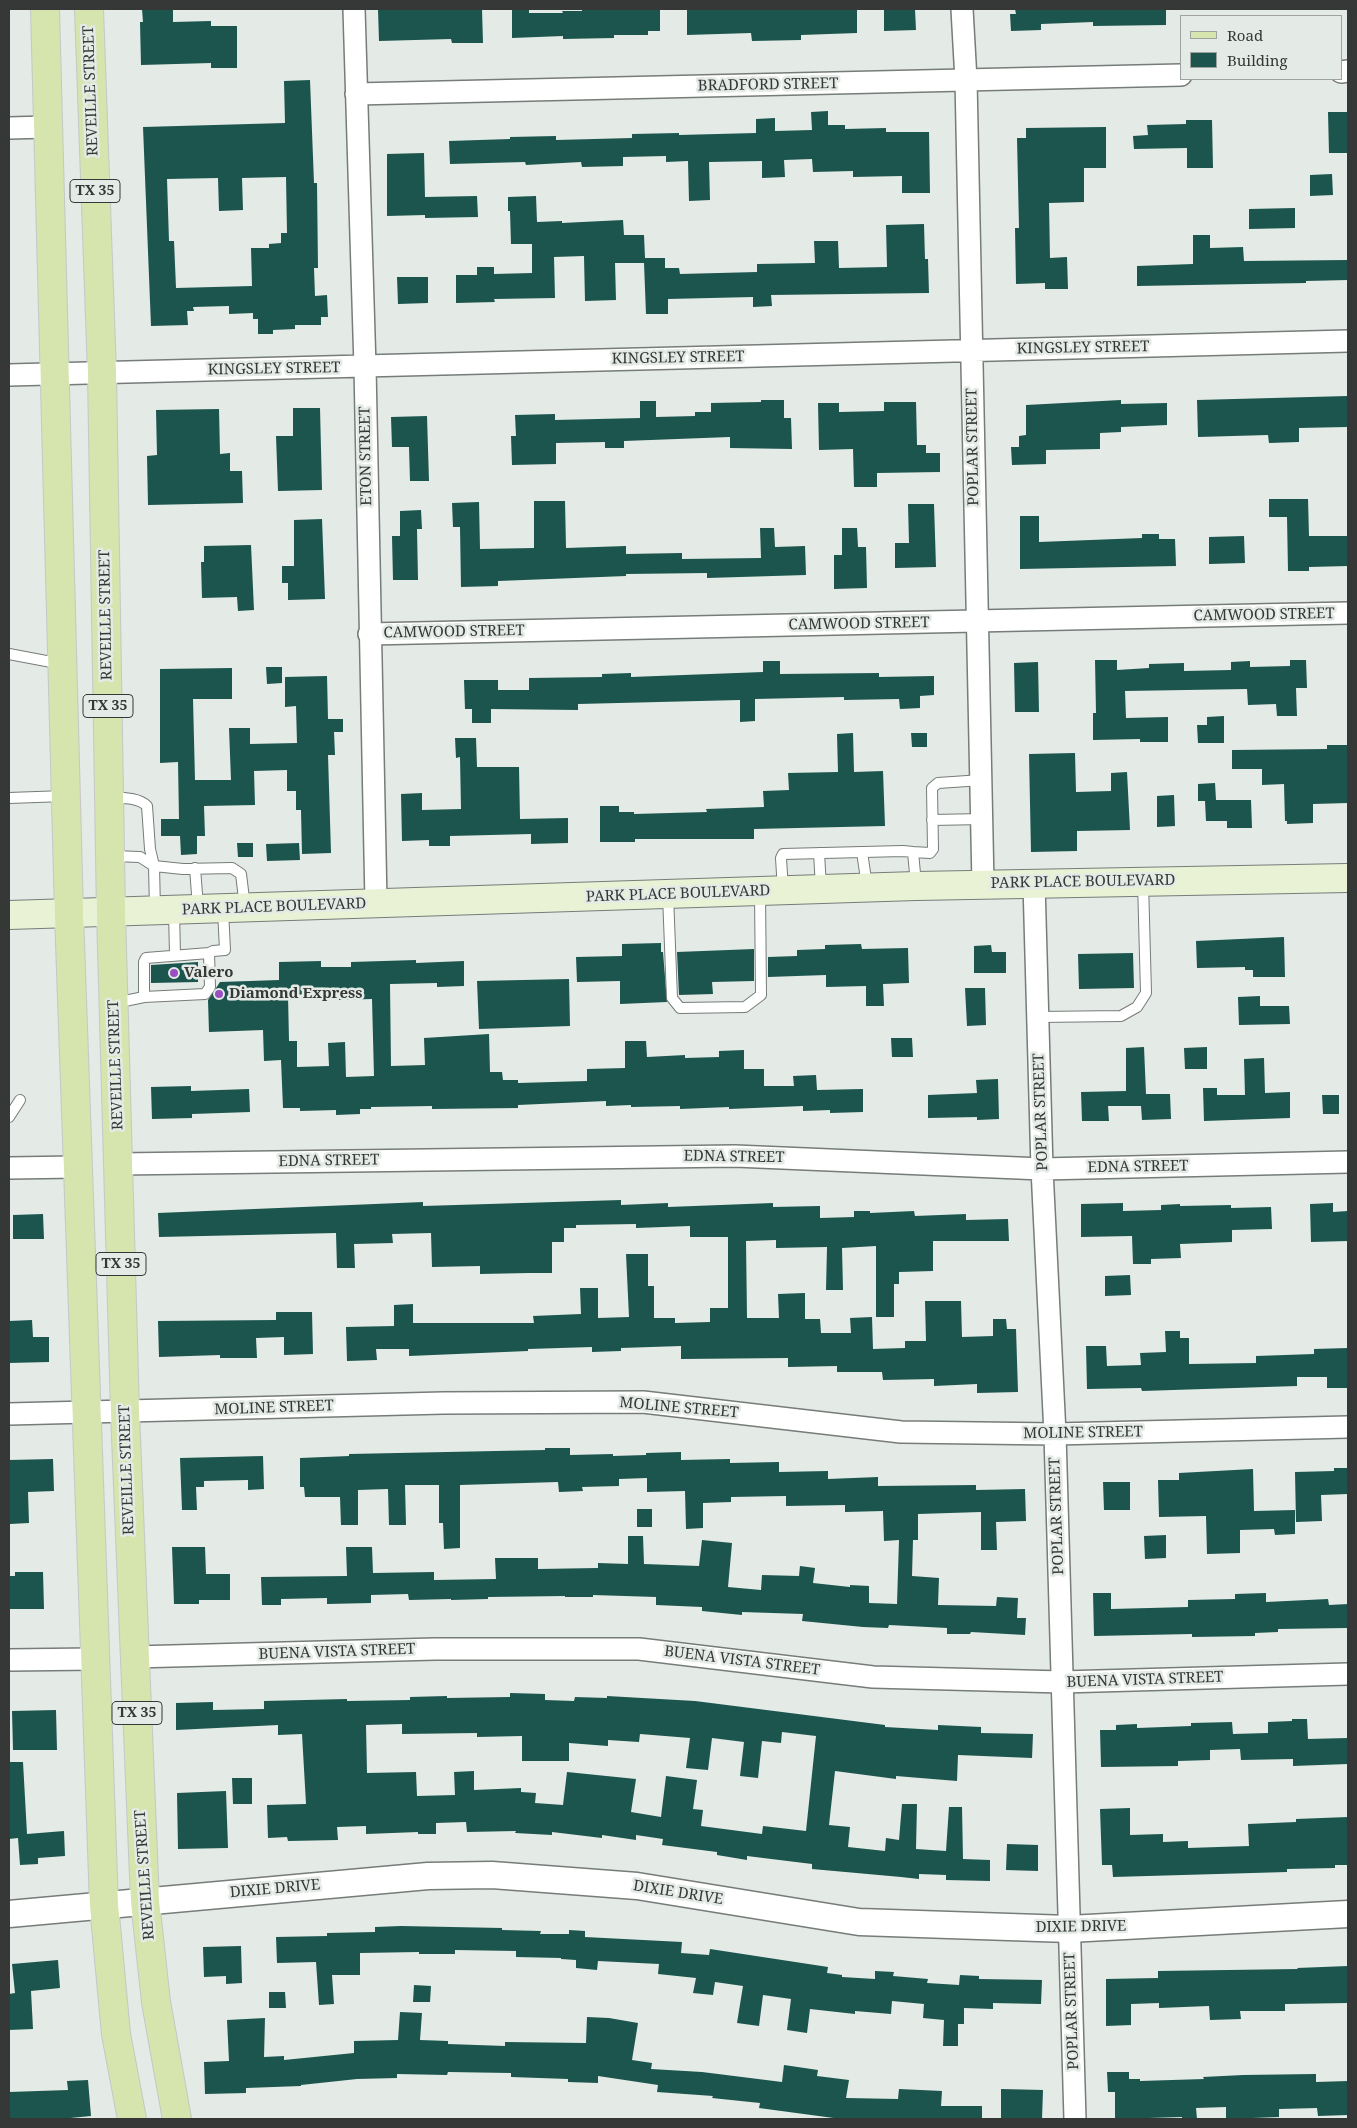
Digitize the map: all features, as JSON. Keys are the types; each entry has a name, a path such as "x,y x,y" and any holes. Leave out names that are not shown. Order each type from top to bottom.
{"main road":[{"name":"TX 35","path":"45,9 69,914 104,1905 116,2034 132,2119"},
{"name":"REVEILLE STREET","path":"89,9 102,373 111,913 134,1657 145,1901 156,2002 177,2119"},
{"name":"PARK PLACE BOULEVARD","path":"9,916 376,902 983,884 1348,878"}],"street":[{"name":"ETON STREET","path":"354,9 365,367 376,902"},
{"name":"POPLAR STREET","path":"962,9 966,80 983,884"},
{"name":"BRADFORD STREET","path":"356,94 1180,75"},
{"path":"9,128 47,127"},
{"name":"KINGSLEY STREET","path":"9,375 1348,341"},
{"name":"CAMWOOD STREET","path":"369,634 1348,613"},
{"name":"POPLAR STREET","path":"1034,883 1042,1169 1055,1434 1075,2119"},
{"name":"EDNA STREET","path":"119,1164 735,1156 1042,1169 1348,1162"},
{"path":"9,1168 77,1167"},
{"name":"MOLINE STREET","path":"9,1414 443,1403 643,1402 901,1432 1055,1434 1348,1427"},
{"name":"BUENA VISTA STREET","path":"134,1657 435,1649 639,1648 873,1677 1062,1682 1348,1674"},
{"path":"9,1660 94,1659"},
{"name":"DIXIE DRIVE","path":"9,1914 428,1876 492,1875 637,1886 858,1922 1069,1929 1348,1914"}],"lane":[{"path":"9,654 62,664"},
{"path":"668,894 672,998 680,1008 745,1006 761,995 771,891 783,854 930,853 933,849 932,788 938,783 982,780"},
{"path":"9,798 66,796"},
{"path":"109,797 136,800 147,806 150,849 154,866"},
{"path":"932,820 983,819"},
{"path":"862,852 867,888"},
{"path":"913,852 916,886"},
{"path":"819,853 821,889"},
{"path":"110,856 140,857 154,866 199,910 225,950 213,951 210,954 146,958 144,962 144,997"},
{"path":"154,866 232,868 241,874 199,910 175,955"},
{"path":"195,868 199,910"},
{"path":"1038,1017 1121,1016 1137,1007 1146,993 1143,881"},
{"path":"114,1003 144,997 205,994 210,987 210,954"},
{"path":"9,1117 20,1100"}],"building":[{"path":"142,9 173,9 173,22 211,21 211,26 237,26 237,68 211,68 211,63 141,65 140,22 143,22"},
{"path":"378,9 482,9 483,43 452,43 451,39 379,41"},
{"path":"512,9 529,9 529,13 563,13 562,11 582,11 582,9 660,9 660,31 648,31 648,35 614,35 614,38 563,39 563,36 512,38"},
{"path":"687,9 857,9 857,33 801,35 801,40 752,41 751,33 687,35"},
{"path":"884,9 915,9 916,30 884,31"},
{"path":"1015,9 1166,9 1166,25 1093,26 1093,22 1041,24 1041,30 1011,31 1010,14 1016,14"},
{"path":"310,80 314,183 317,183 318,268 314,268 315,296 327,295 328,317 321,317 321,325 295,325 295,329 273,330 273,334 258,334 258,319 253,319 253,313 229,314 229,306 193,307 194,311 187,311 188,325 151,326 143,127 285,123 284,81","holes":["286,177 287,233 281,233 281,243 269,244 269,248 251,248 252,286 176,288 174,241 169,241 167,179 218,178 219,211 243,210 242,178"]},
{"path":"828,111 828,125 845,125 845,129 886,128 886,132 929,132 930,193 902,193 902,176 853,177 853,171 813,172 812,159 784,160 785,177 762,178 762,161 709,162 710,200 689,201 688,161 666,162 666,156 623,157 623,166 582,167 581,162 526,165 525,162 450,164 449,141 510,139 510,137 556,136 556,140 632,138 632,134 756,133 756,119 775,118 775,131 812,130 811,112"},
{"path":"1328,112 1348,112 1348,153 1329,153"},
{"path":"1186,120 1212,120 1213,168 1187,168 1187,148 1134,149 1133,136 1148,135 1147,125 1186,124"},
{"path":"1106,127 1106,168 1084,168 1084,202 1049,203 1050,258 1067,257 1068,289 1045,289 1045,283 1016,284 1015,228 1019,228 1017,138 1026,138 1026,128"},
{"path":"424,153 425,197 477,196 478,217 425,218 425,215 387,216 387,154"},
{"path":"1332,174 1333,195 1310,196 1310,175"},
{"path":"536,196 537,222 562,221 562,223 623,220 624,235 644,235 645,258 665,258 665,268 679,268 680,274 757,272 757,264 815,263 814,241 838,241 839,268 887,267 886,225 924,224 925,259 928,259 929,293 771,295 772,306 753,307 753,297 668,299 668,314 646,314 644,263 615,263 616,300 585,301 584,256 554,257 555,298 494,299 495,302 456,303 456,275 477,275 477,267 494,267 494,274 532,273 532,244 511,244 508,197"},
{"path":"1295,208 1295,228 1249,229 1249,209"},
{"path":"1193,235 1210,235 1210,248 1243,247 1244,261 1348,260 1348,280 1306,281 1306,283 1137,286 1137,266 1193,264"},
{"path":"397,277 428,277 428,303 398,304"},
{"path":"1348,396 1347,427 1299,428 1299,442 1269,443 1268,435 1198,437 1197,400"},
{"path":"761,400 784,400 784,418 791,418 792,449 730,448 730,437 624,441 624,448 605,448 605,442 556,443 556,464 512,465 511,436 516,436 515,415 555,414 555,420 640,418 640,401 656,401 656,417 695,416 695,412 711,412 711,403 761,402"},
{"path":"1121,400 1121,404 1167,403 1167,425 1121,427 1121,432 1100,433 1100,449 1046,450 1046,464 1012,465 1011,447 1019,447 1019,436 1026,435 1026,405"},
{"path":"884,402 916,402 917,445 926,445 926,453 940,453 940,472 877,473 877,487 854,487 853,449 819,450 818,403 839,403 839,412 884,411"},
{"path":"293,408 320,408 322,490 278,491 276,436 293,436"},
{"path":"219,409 220,454 230,453 230,471 242,471 243,503 148,505 147,456 157,455 156,410"},
{"path":"427,416 429,481 410,481 409,447 392,447 391,417"},
{"path":"1269,499 1308,499 1309,536 1348,536 1348,566 1309,567 1309,571 1288,571 1287,517 1269,517"},
{"path":"534,501 565,501 566,548 626,546 626,554 682,553 682,559 761,558 760,528 774,528 775,547 805,546 806,575 707,578 707,573 626,574 626,576 498,581 498,586 461,587 460,527 453,527 452,503 479,502 480,549 534,548"},
{"path":"908,504 934,504 936,567 895,568 895,543 909,543"},
{"path":"421,510 422,529 417,529 418,580 393,580 392,536 400,536 400,511"},
{"path":"1020,516 1039,516 1039,542 1142,538 1142,534 1159,534 1159,539 1175,539 1176,566 1020,569"},
{"path":"322,519 325,599 288,600 288,583 282,583 282,566 294,566 294,520"},
{"path":"842,528 857,528 858,547 866,547 867,588 834,589 834,555 842,555"},
{"path":"1244,536 1245,563 1209,564 1209,537"},
{"path":"251,545 254,610 238,611 237,597 202,598 201,562 204,562 204,546"},
{"path":"1095,660 1117,660 1117,670 1149,668 1149,664 1184,663 1184,671 1231,670 1231,662 1250,661 1250,667 1290,666 1290,660 1306,660 1307,688 1296,688 1297,716 1277,716 1276,704 1248,705 1247,689 1125,691 1126,718 1168,717 1168,742 1140,742 1140,739 1093,740 1093,713 1096,713"},
{"path":"763,661 780,661 780,674 879,673 879,677 934,676 934,695 920,696 920,708 900,709 899,699 844,700 844,697 755,699 755,721 740,722 740,700 578,704 578,710 491,709 491,723 472,723 472,709 465,709 464,680 498,680 498,690 529,690 529,678 602,677 602,674 631,673 631,677 763,672"},
{"path":"1038,662 1039,712 1015,712 1014,663"},
{"path":"266,667 282,667 282,683 267,684"},
{"path":"232,668 232,699 193,699 195,780 231,780 229,728 250,728 250,744 297,743 296,706 285,707 285,677 327,676 328,719 343,719 343,732 334,732 335,755 328,755 331,853 302,854 301,810 296,810 296,791 287,791 287,770 254,771 255,805 204,806 205,836 197,836 197,854 181,855 180,836 161,836 161,819 179,819 178,762 160,763 160,669"},
{"path":"1224,716 1224,743 1198,743 1197,725 1207,725 1207,717"},
{"path":"853,733 854,772 883,771 885,826 754,829 754,839 635,839 635,842 600,842 600,806 619,806 619,812 634,812 634,814 707,812 706,809 764,807 763,791 789,790 788,773 838,772 837,734"},
{"path":"911,733 927,733 927,747 912,747"},
{"path":"455,738 476,738 477,767 519,767 520,819 568,818 568,843 531,844 531,834 450,836 450,846 429,846 429,840 402,841 401,794 422,793 422,810 461,809 460,757 456,758"},
{"path":"1327,745 1348,745 1348,803 1313,804 1313,823 1287,824 1287,821 1285,821 1284,784 1262,785 1262,769 1232,769 1232,750 1327,749"},
{"path":"1075,753 1076,792 1111,791 1111,773 1127,772 1130,830 1077,831 1077,851 1031,852 1029,754"},
{"path":"1215,783 1216,800 1251,800 1252,828 1227,828 1227,821 1206,821 1205,801 1198,801 1198,784"},
{"path":"1174,795 1175,826 1157,827 1157,796"},
{"path":"237,843 253,843 253,857 238,857"},
{"path":"299,843 300,860 267,861 266,844"},
{"path":"1284,937 1285,977 1253,977 1253,970 1245,970 1245,967 1197,968 1196,941"},
{"path":"661,943 667,1002 620,1004 620,981 577,982 576,957 622,956 622,944"},
{"path":"861,944 862,949 908,948 909,983 883,984 884,1006 866,1006 866,986 826,987 826,975 768,977 768,957 797,956 797,950 825,949 825,945"},
{"path":"991,945 992,952 1006,952 1006,973 974,973 974,946"},
{"path":"754,949 754,981 712,982 713,994 679,995 677,952"},
{"path":"1133,953 1134,988 1079,989 1078,954"},
{"path":"416,960 416,963 464,961 464,986 437,987 437,983 390,984 391,1066 425,1065 424,1038 489,1034 490,1072 502,1072 503,1080 518,1080 518,1083 587,1081 587,1069 625,1068 625,1041 646,1041 647,1057 685,1055 685,1058 719,1057 719,1051 744,1050 744,1069 764,1069 764,1086 794,1086 793,1076 816,1075 817,1090 863,1089 863,1112 830,1113 830,1110 803,1111 803,1106 680,1109 680,1106 606,1106 606,1101 518,1105 518,1108 432,1109 432,1106 371,1107 371,1109 360,1109 360,1114 336,1115 336,1110 300,1111 300,1108 283,1108 281,1060 264,1061 263,1030 209,1032 208,1000 220,982 279,980 279,962 321,961 321,967 351,967 351,962","holes":["339,993 339,1000 372,999 374,1076 346,1077 345,1042 328,1043 329,1066 297,1067 297,1041 289,1041 288,995"]},
{"name":"Valero","path":"198,962 198,982 151,983 151,965"},
{"path":"569,979 570,1026 479,1029 477,981"},
{"path":"965,988 985,988 986,1025 967,1026"},
{"path":"1260,996 1260,1006 1289,1006 1290,1024 1239,1025 1238,997"},
{"path":"891,1038 912,1038 913,1057 892,1057"},
{"path":"1144,1047 1146,1094 1170,1094 1171,1119 1142,1120 1141,1106 1108,1106 1109,1121 1082,1121 1081,1092 1126,1091 1126,1048"},
{"path":"1207,1047 1207,1069 1185,1069 1184,1048"},
{"path":"1264,1058 1265,1093 1290,1092 1290,1118 1204,1121 1203,1088 1217,1088 1217,1095 1245,1095 1244,1059"},
{"path":"998,1079 999,1119 977,1120 977,1117 928,1118 928,1095 977,1093 976,1080"},
{"path":"191,1086 191,1091 249,1089 250,1112 192,1114 192,1118 152,1119 151,1087"},
{"path":"1322,1095 1339,1095 1339,1114 1323,1114"},
{"path":"621,1200 621,1205 668,1203 668,1207 773,1203 773,1207 820,1206 820,1218 854,1217 854,1211 870,1211 870,1213 914,1211 915,1216 966,1214 966,1220 1008,1219 1009,1241 933,1241 933,1271 899,1272 899,1284 894,1284 894,1317 876,1317 876,1246 842,1248 843,1290 826,1290 827,1247 776,1248 776,1240 746,1241 747,1318 779,1318 778,1294 805,1293 805,1319 820,1319 821,1333 851,1333 850,1318 872,1317 873,1349 905,1348 905,1341 926,1341 925,1301 961,1301 962,1337 993,1336 993,1319 1006,1319 1007,1329 1016,1329 1018,1392 977,1393 977,1384 934,1386 934,1379 883,1380 882,1372 837,1372 837,1366 788,1367 788,1358 681,1359 681,1346 621,1348 621,1351 592,1352 592,1347 409,1356 409,1349 376,1349 377,1360 347,1361 346,1327 394,1326 394,1305 413,1304 413,1323 534,1323 533,1316 581,1314 580,1288 598,1288 598,1318 629,1317 626,1254 648,1254 648,1286 654,1286 654,1318 675,1318 675,1323 710,1322 710,1308 728,1308 728,1237 690,1237 690,1226 636,1228 636,1224 576,1225 576,1228 564,1228 564,1242 552,1242 552,1273 480,1274 480,1266 432,1267 431,1233 392,1234 393,1243 354,1244 355,1268 337,1268 336,1233 159,1237 158,1213 423,1202 423,1206"},
{"path":"1123,1203 1123,1211 1161,1210 1161,1205 1180,1204 1180,1206 1231,1205 1231,1208 1271,1207 1272,1229 1232,1230 1232,1242 1180,1244 1181,1258 1151,1259 1151,1264 1133,1264 1132,1236 1081,1237 1081,1204"},
{"path":"1333,1203 1333,1212 1348,1211 1348,1241 1311,1242 1310,1204"},
{"path":"43,1214 44,1239 13,1239 13,1215"},
{"path":"1130,1275 1131,1295 1105,1296 1105,1276"},
{"path":"276,1312 312,1312 313,1354 284,1355 284,1337 256,1338 257,1358 220,1358 220,1355 159,1357 158,1321 276,1320"},
{"path":"32,1320 33,1337 49,1337 49,1362 9,1363 9,1321"},
{"path":"1165,1331 1180,1331 1180,1338 1189,1338 1189,1364 1256,1363 1256,1356 1314,1354 1314,1349 1348,1348 1348,1388 1327,1388 1327,1377 1297,1377 1297,1386 1142,1391 1141,1388 1087,1389 1086,1346 1106,1346 1107,1366 1141,1365 1140,1353 1166,1352"},
{"path":"545,1448 570,1448 570,1455 613,1454 613,1456 681,1452 681,1460 730,1459 730,1463 779,1462 779,1472 828,1471 828,1479 878,1477 878,1486 976,1485 976,1490 1025,1489 1026,1521 996,1522 997,1550 981,1550 981,1512 918,1514 918,1540 913,1540 912,1576 939,1578 938,1605 996,1606 997,1597 1018,1598 1017,1618 1026,1618 1025,1635 971,1632 970,1634 947,1634 947,1628 889,1625 888,1628 863,1627 802,1621 803,1614 742,1612 742,1615 702,1611 702,1607 656,1605 656,1597 593,1595 593,1597 488,1597 488,1599 409,1600 408,1594 371,1595 371,1603 327,1604 327,1598 281,1599 281,1605 262,1605 261,1577 347,1576 346,1547 372,1547 373,1573 434,1572 434,1580 496,1579 495,1558 538,1558 538,1569 598,1568 598,1563 628,1564 628,1536 643,1536 644,1564 699,1566 702,1540 732,1543 728,1587 761,1590 762,1575 799,1576 800,1566 815,1568 813,1583 850,1587 850,1585 869,1586 869,1603 897,1604 899,1540 884,1541 883,1511 845,1512 845,1505 786,1506 786,1496 731,1497 731,1502 703,1503 703,1528 686,1529 685,1491 647,1492 647,1478 619,1479 619,1486 582,1487 583,1491 559,1492 558,1482 460,1485 460,1548 444,1549 443,1523 439,1523 439,1485 405,1485 406,1525 389,1525 388,1489 358,1490 358,1525 341,1525 340,1497 305,1497 304,1487 300,1487 300,1458 349,1456 349,1454 545,1450"},
{"path":"263,1456 264,1489 248,1490 248,1480 204,1481 204,1487 196,1487 197,1510 182,1510 180,1458"},
{"path":"53,1459 54,1491 28,1492 29,1523 10,1524 9,1460"},
{"path":"1334,1468 1348,1468 1348,1494 1321,1495 1322,1521 1296,1522 1295,1472 1334,1471"},
{"path":"1253,1469 1254,1511 1295,1510 1295,1534 1275,1535 1274,1529 1240,1530 1240,1553 1207,1554 1206,1516 1159,1517 1158,1480 1179,1480 1179,1473"},
{"path":"1103,1482 1130,1482 1130,1510 1104,1510"},
{"path":"637,1509 652,1509 652,1527 637,1527"},
{"path":"1166,1535 1166,1558 1145,1559 1144,1536"},
{"path":"172,1547 205,1547 206,1574 230,1574 230,1600 199,1600 199,1604 174,1604"},
{"path":"15,1572 43,1572 44,1609 9,1609 9,1576 15,1576"},
{"path":"1093,1593 1111,1593 1111,1609 1188,1607 1188,1600 1235,1599 1235,1594 1266,1593 1266,1602 1328,1599 1329,1605 1348,1604 1348,1628 1278,1629 1278,1632 1255,1633 1255,1636 1192,1637 1192,1634 1094,1636"},
{"path":"510,1693 545,1694 545,1700 574,1701 575,1697 607,1698 607,1696 695,1701 885,1725 885,1727 938,1730 938,1725 981,1727 981,1733 1033,1734 1032,1758 958,1755 957,1781 896,1776 896,1779 835,1771 829,1825 850,1827 848,1847 885,1851 886,1838 899,1840 902,1804 917,1804 916,1849 946,1851 949,1807 962,1807 963,1859 990,1860 990,1881 946,1880 946,1875 919,1874 919,1879 812,1869 812,1864 747,1856 747,1860 717,1855 717,1852 662,1845 663,1839 636,1835 636,1840 602,1835 602,1838 552,1832 552,1835 515,1833 516,1831 467,1832 466,1822 436,1823 436,1834 418,1834 418,1832 366,1834 366,1826 337,1827 338,1840 288,1841 287,1837 268,1838 267,1805 306,1804 302,1734 278,1735 278,1725 176,1730 176,1703 213,1702 213,1710 264,1709 264,1701 410,1700 410,1697 447,1696 447,1698 510,1697","holes":["402,1724 402,1734 477,1733 477,1737 522,1736 522,1761 569,1761 569,1743 608,1746 608,1740 639,1742 640,1734 690,1738 686,1768 708,1770 712,1738 744,1742 740,1776 758,1778 762,1741 781,1743 782,1732 816,1736 806,1831 763,1826 762,1834 701,1826 703,1810 693,1809 697,1780 666,1776 661,1817 631,1812 636,1779 567,1772 563,1805 535,1803 536,1793 521,1792 521,1788 474,1790 474,1771 454,1772 455,1795 417,1796 416,1772 367,1773 366,1725"]},
{"path":"56,1710 57,1750 13,1750 12,1711"},
{"path":"1292,1719 1307,1719 1308,1739 1348,1738 1348,1764 1293,1766 1293,1759 1241,1760 1240,1749 1210,1750 1210,1760 1178,1761 1178,1766 1101,1767 1100,1730 1116,1730 1116,1725 1137,1724 1137,1728 1191,1726 1191,1723 1232,1722 1233,1734 1268,1733 1268,1722 1292,1721"},
{"path":"9,1762 23,1762 27,1834 64,1831 65,1856 38,1858 38,1864 20,1865 18,1838 9,1839"},
{"path":"232,1778 252,1778 252,1804 233,1804"},
{"path":"226,1791 228,1848 178,1849 177,1793"},
{"path":"1130,1808 1130,1835 1163,1834 1163,1842 1188,1841 1188,1848 1249,1846 1248,1824 1296,1822 1296,1819 1348,1817 1348,1865 1335,1865 1335,1868 1287,1869 1287,1872 1113,1877 1112,1865 1102,1865 1100,1809"},
{"path":"1007,1844 1038,1845 1038,1871 1006,1870"},
{"path":"375,1927 502,1928 502,1930 541,1931 540,1934 569,1934 569,1930 585,1931 585,1937 682,1942 681,1953 709,1955 710,1949 828,1967 827,1973 842,1975 842,1977 875,1979 875,1971 894,1972 893,1976 928,1979 927,1983 959,1985 960,1975 979,1976 979,1979 1042,1980 1041,2004 993,2003 993,2009 964,2008 964,2024 958,2024 958,2046 943,2046 944,2020 923,2018 924,2004 892,2001 891,2014 855,2011 855,2014 810,2009 807,2033 787,2030 791,1999 763,1995 759,2026 737,2023 743,1986 715,1982 713,1995 693,1993 696,1978 658,1974 659,1964 598,1961 597,1970 576,1968 576,1960 516,1957 516,1951 455,1950 455,1954 419,1954 419,1952 360,1953 360,1975 332,1975 334,2004 319,2005 316,1962 277,1963 276,1937 327,1936 327,1933 375,1932"},
{"path":"241,1946 242,1983 226,1984 226,1976 204,1977 203,1947"},
{"path":"58,1960 60,1988 31,1991 33,2029 9,2030 9,1994 15,1993 12,1964"},
{"path":"1348,1966 1348,2003 1285,2004 1285,2011 1240,2011 1241,2019 1210,2020 1209,2006 1159,2008 1159,2003 1131,2004 1131,2025 1106,2026 1106,1979 1158,1978 1158,1971 1298,1969"},
{"path":"414,1985 431,1986 430,2002 413,2002"},
{"path":"269,1992 285,1992 286,2008 269,2008"},
{"path":"400,2012 422,2013 420,2040 448,2041 448,2044 505,2046 505,2042 586,2043 587,2017 609,2018 638,2023 632,2060 652,2063 651,2069 702,2072 782,2082 784,2065 818,2070 817,2076 849,2080 846,2098 898,2099 899,2089 942,2091 941,2106 982,2106 982,2119 841,2119 759,2108 760,2103 712,2098 713,2096 657,2092 658,2085 598,2076 598,2083 568,2082 568,2079 511,2077 511,2073 448,2072 447,2075 397,2074 397,2078 357,2079 301,2086 246,2088 246,2093 205,2094 204,2062 229,2061 227,2020 265,2018 264,2057 284,2056 284,2060 354,2053 354,2041 398,2040"},
{"path":"1107,2072 1129,2072 1129,2079 1140,2079 1140,2081 1204,2079 1203,2077 1243,2075 1316,2074 1316,2082 1348,2081 1348,2115 1318,2116 1317,2108 1279,2109 1279,2117 1226,2119 1226,2107 1196,2108 1197,2119 1182,2119 1182,2117 1115,2119 1115,2092 1108,2092"},
{"path":"88,2080 91,2116 60,2119 9,2119 9,2092 68,2090 67,2081"},
{"path":"1001,2089 1043,2090 1042,2119 1001,2119"}],"place":[{"name":"Valero","path":"174,973"},
{"name":"Diamond Express","path":"219,994"}]}
